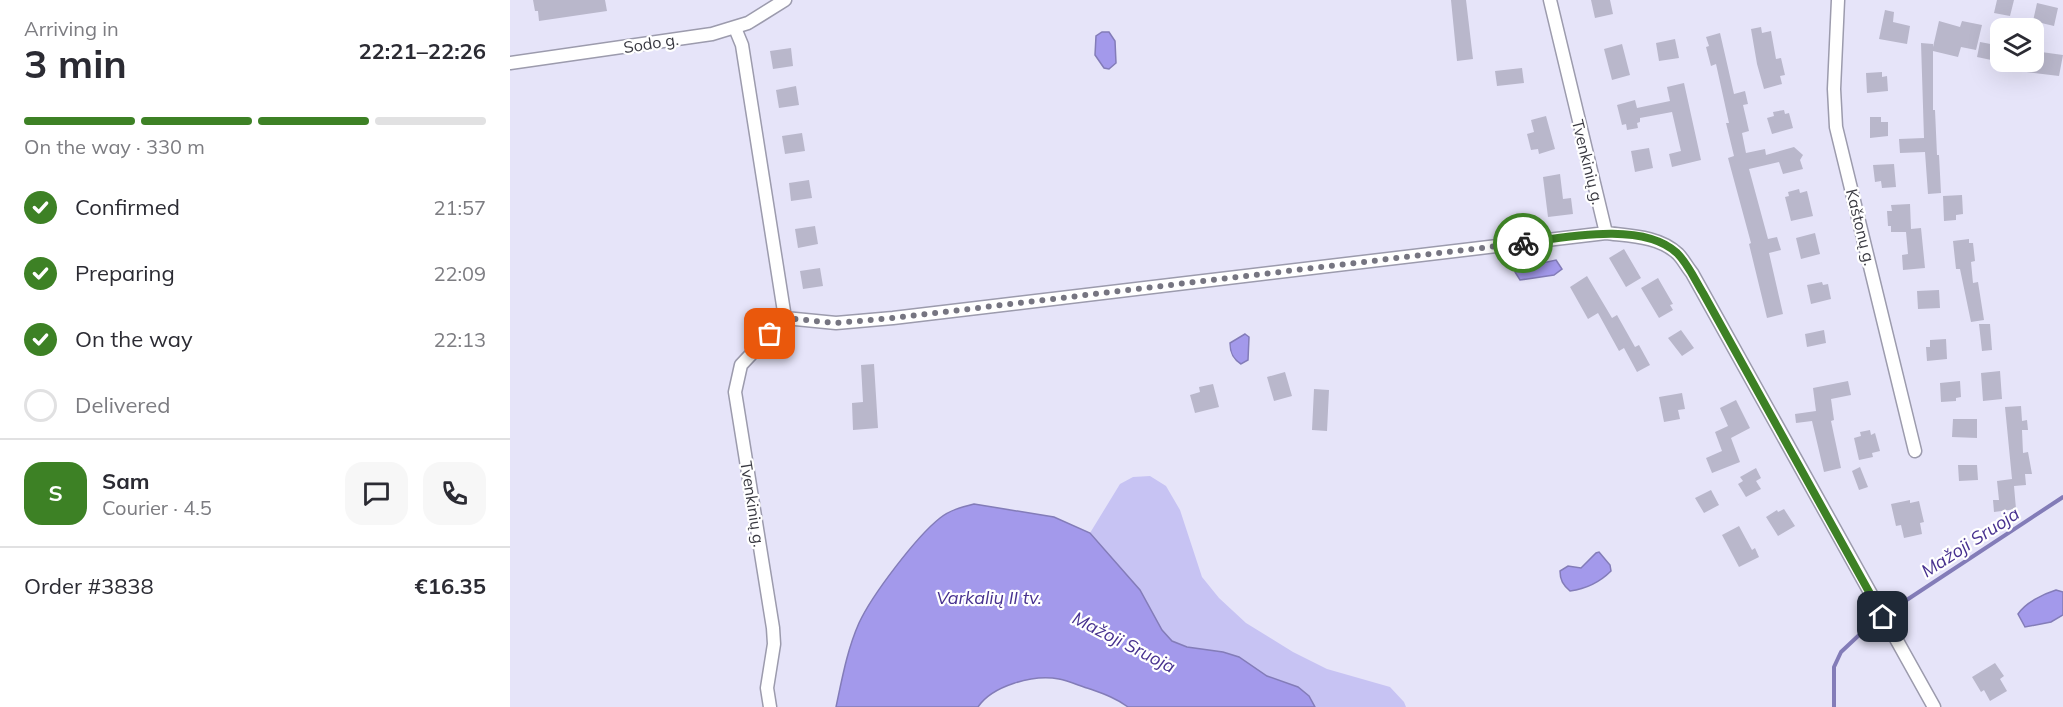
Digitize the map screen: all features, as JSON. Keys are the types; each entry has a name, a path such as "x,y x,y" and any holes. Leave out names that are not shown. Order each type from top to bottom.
{"street":[{"name":"Sodo g.","path":"510,63 700,36 735,28 785,0"},
{"name":"Tvenkinių g.","path":"1550,0 1606,233"},
{"name":"Kaštonų g.","path":"1838,0 1834,89 1836,127 1915,451"},
{"path":"735,28 742,45 785,318 836,323 893,318 1606,233 1644,237 1664,243 1678,254 1692,273 1934,707"},
{"name":"Tvenkinių g.","path":"770,707 767,688 774,644 773,628 735,392 741,365 785,318"}],"shaded area":[{"path":"1150,476 1166,486 1180,510 1202,577 1219,598 1246,623 1293,652 1327,669 1390,687 1406,707 1315,707 1309,696 1298,687 1267,676 1239,657 1223,652 1187,647 1172,641 1162,630 1140,590 1090,533 1120,484 1133,477"}],"water":[{"path":"1102,32 1109,32 1115,41 1116,63 1109,69 1104,68 1095,55 1096,36"},
{"path":"1556,260 1562,269 1554,275 1520,280 1515,272 1524,267"},
{"path":"1245,334 1249,337 1248,360 1241,364 1232,355 1230,343"},
{"name":"Varkalių II tv.","path":"974,504 1054,517 1090,533 1140,590 1162,630 1172,641 1187,647 1223,652 1239,657 1267,676 1298,687 1309,696 1315,707 1128,707 1100,693 1067,681 1037,678 1003,688 993,693 978,707 836,707 851,644 859,623 874,597 907,552 930,527 948,513"},
{"path":"1599,552 1610,565 1611,571 1581,589 1570,591 1565,587 1560,571 1568,566 1581,568"},
{"path":"2056,590 2063,592 2063,615 2051,622 2025,627 2018,614 2021,610 2035,599"}],"building":[{"path":"533,0 605,0 607,11 539,21"},
{"path":"1451,0 1466,0 1473,59 1457,61"},
{"path":"1591,0 1610,0 1613,14 1595,18"},
{"path":"1997,0 2014,0 2010,16 1994,13"},
{"path":"2037,3 2058,8 2054,26 2044,24 2044,18 2034,18"},
{"path":"1885,10 1894,12 1893,22 1910,26 1907,44 1879,39"},
{"path":"1939,21 1960,27 1962,21 1982,25 1976,50 1961,47 1958,57 1933,51 1933,110 1935,110 1941,193 1928,194 1925,152 1900,153 1899,139 1924,138 1921,43 1933,44 1933,47"},
{"path":"1761,27 1762,33 1771,31 1776,59 1781,58 1785,75 1780,76 1782,84 1764,89 1751,29"},
{"path":"1720,33 1734,94 1745,91 1748,104 1743,105 1749,131 1742,133 1746,153 1765,149 1766,155 1794,147 1803,155 1800,160 1803,169 1783,174 1779,162 1749,169 1768,239 1777,237 1781,250 1769,253 1783,314 1767,318 1749,244 1751,243 1728,158 1734,156 1716,64 1711,66 1706,47 1709,46 1706,37"},
{"path":"1675,39 1679,58 1659,61 1656,43"},
{"path":"1980,42 1990,44 1990,60 1977,57"},
{"path":"1622,44 1630,75 1612,80 1604,49"},
{"path":"791,48 793,66 773,69 770,51"},
{"path":"2044,52 2063,55 2059,76 2027,72 2044,72"},
{"path":"1522,68 1524,83 1497,86 1495,71"},
{"path":"1882,72 1882,77 1887,76 1888,91 1867,93 1866,73"},
{"path":"1684,83 1701,160 1672,167 1669,154 1681,151 1672,112 1640,118 1640,122 1637,123 1638,128 1627,130 1626,124 1622,125 1617,105 1635,100 1637,108 1670,101 1667,87"},
{"path":"796,86 799,105 779,108 776,90"},
{"path":"1784,110 1785,114 1789,113 1793,128 1772,134 1767,118 1774,116 1773,112"},
{"path":"1546,116 1555,149 1539,154 1538,149 1531,150 1527,134 1534,132 1531,120"},
{"path":"1870,117 1881,117 1881,122 1888,122 1888,136 1870,138"},
{"path":"802,133 805,151 785,154 782,136"},
{"path":"1649,148 1653,168 1635,172 1631,151"},
{"path":"1894,164 1896,187 1882,188 1881,181 1875,182 1873,165"},
{"path":"1560,174 1563,199 1571,198 1573,214 1548,217 1543,177"},
{"path":"809,180 812,198 791,201 789,183"},
{"path":"1799,189 1800,193 1807,191 1813,216 1791,221 1785,197 1789,196 1788,192"},
{"path":"1962,195 1963,214 1956,215 1956,220 1944,221 1943,196"},
{"path":"1910,204 1911,229 1921,228 1925,268 1903,270 1902,255 1908,254 1906,232 1891,232 1891,226 1888,226 1887,211 1892,211 1891,205"},
{"path":"815,226 818,244 798,248 795,229"},
{"path":"1815,233 1820,254 1801,259 1796,238"},
{"path":"1969,239 1969,243 1973,243 1975,261 1971,262 1973,283 1978,282 1984,320 1971,322 1960,269 1956,269 1953,241"},
{"path":"1624,249 1641,278 1626,287 1609,258"},
{"path":"820,268 823,286 803,289 800,271"},
{"path":"1587,276 1612,318 1617,315 1635,347 1639,345 1650,365 1637,372 1624,348 1619,351 1598,313 1588,319 1570,287"},
{"path":"1658,278 1673,304 1670,305 1673,310 1659,318 1641,288"},
{"path":"1822,282 1823,285 1828,284 1831,299 1811,304 1807,285"},
{"path":"1939,290 1940,308 1918,309 1917,291"},
{"path":"1979,324 1990,324 1992,350 1982,351"},
{"path":"1681,330 1694,348 1682,356 1668,338"},
{"path":"1824,330 1826,343 1807,347 1805,334"},
{"path":"1946,339 1947,359 1927,361 1926,347 1930,347 1930,340"},
{"path":"874,364 878,428 853,430 852,403 863,402 861,365"},
{"path":"2000,371 2002,399 1983,401 1981,373"},
{"path":"1285,372 1292,396 1274,401 1267,377"},
{"path":"1848,381 1851,395 1831,399 1834,420 1831,421 1841,468 1824,472 1812,421 1796,423 1795,414 1816,411 1813,388"},
{"path":"1960,381 1961,397 1956,398 1956,401 1941,402 1940,383"},
{"path":"1213,384 1219,407 1195,413 1190,395 1200,392 1199,387"},
{"path":"1314,389 1329,390 1327,431 1312,430"},
{"path":"1682,393 1685,409 1678,410 1680,419 1664,422 1659,397"},
{"path":"1736,400 1750,428 1731,438 1740,462 1712,473 1706,458 1722,451 1715,432 1728,426 1720,408"},
{"path":"2021,406 2022,421 2027,420 2028,430 2022,430 2023,453 2028,452 2032,474 2025,474 2026,485 2014,486 2016,509 1994,512 1993,500 1999,500 1997,481 2012,479 2005,407"},
{"path":"1953,419 1977,419 1977,438 1952,437"},
{"path":"1870,430 1871,435 1875,433 1880,451 1872,453 1873,457 1859,460 1854,438 1861,436 1860,432"},
{"path":"1958,465 1977,465 1978,480 1959,481"},
{"path":"1860,467 1868,487 1859,490 1852,471"},
{"path":"1756,468 1761,478 1756,481 1761,489 1746,497 1738,484 1743,481 1740,477"},
{"path":"1711,490 1719,505 1704,513 1695,498"},
{"path":"1910,500 1910,503 1919,501 1924,522 1920,523 1922,534 1904,538 1901,525 1896,526 1891,504"},
{"path":"1784,509 1795,526 1778,536 1766,517 1777,510 1778,512"},
{"path":"1739,526 1752,550 1755,548 1759,557 1739,567 1722,535"},
{"path":"1995,663 2004,676 2000,679 2007,691 1990,701 1972,677"}],"waterway":[{"name":"Mažoji Sruoja","path":"1893,609 2063,497"},
{"name":"Mažoji Sruoja","path":"1834,707 1834,667 1841,652 1873,622"}],"way so far":[{"path":"770,334 785,318 836,323 893,318 1523,243"}],"route":[{"path":"1523,243 1606,233 1644,237 1664,243 1678,254 1692,273 1883,617"}]}
